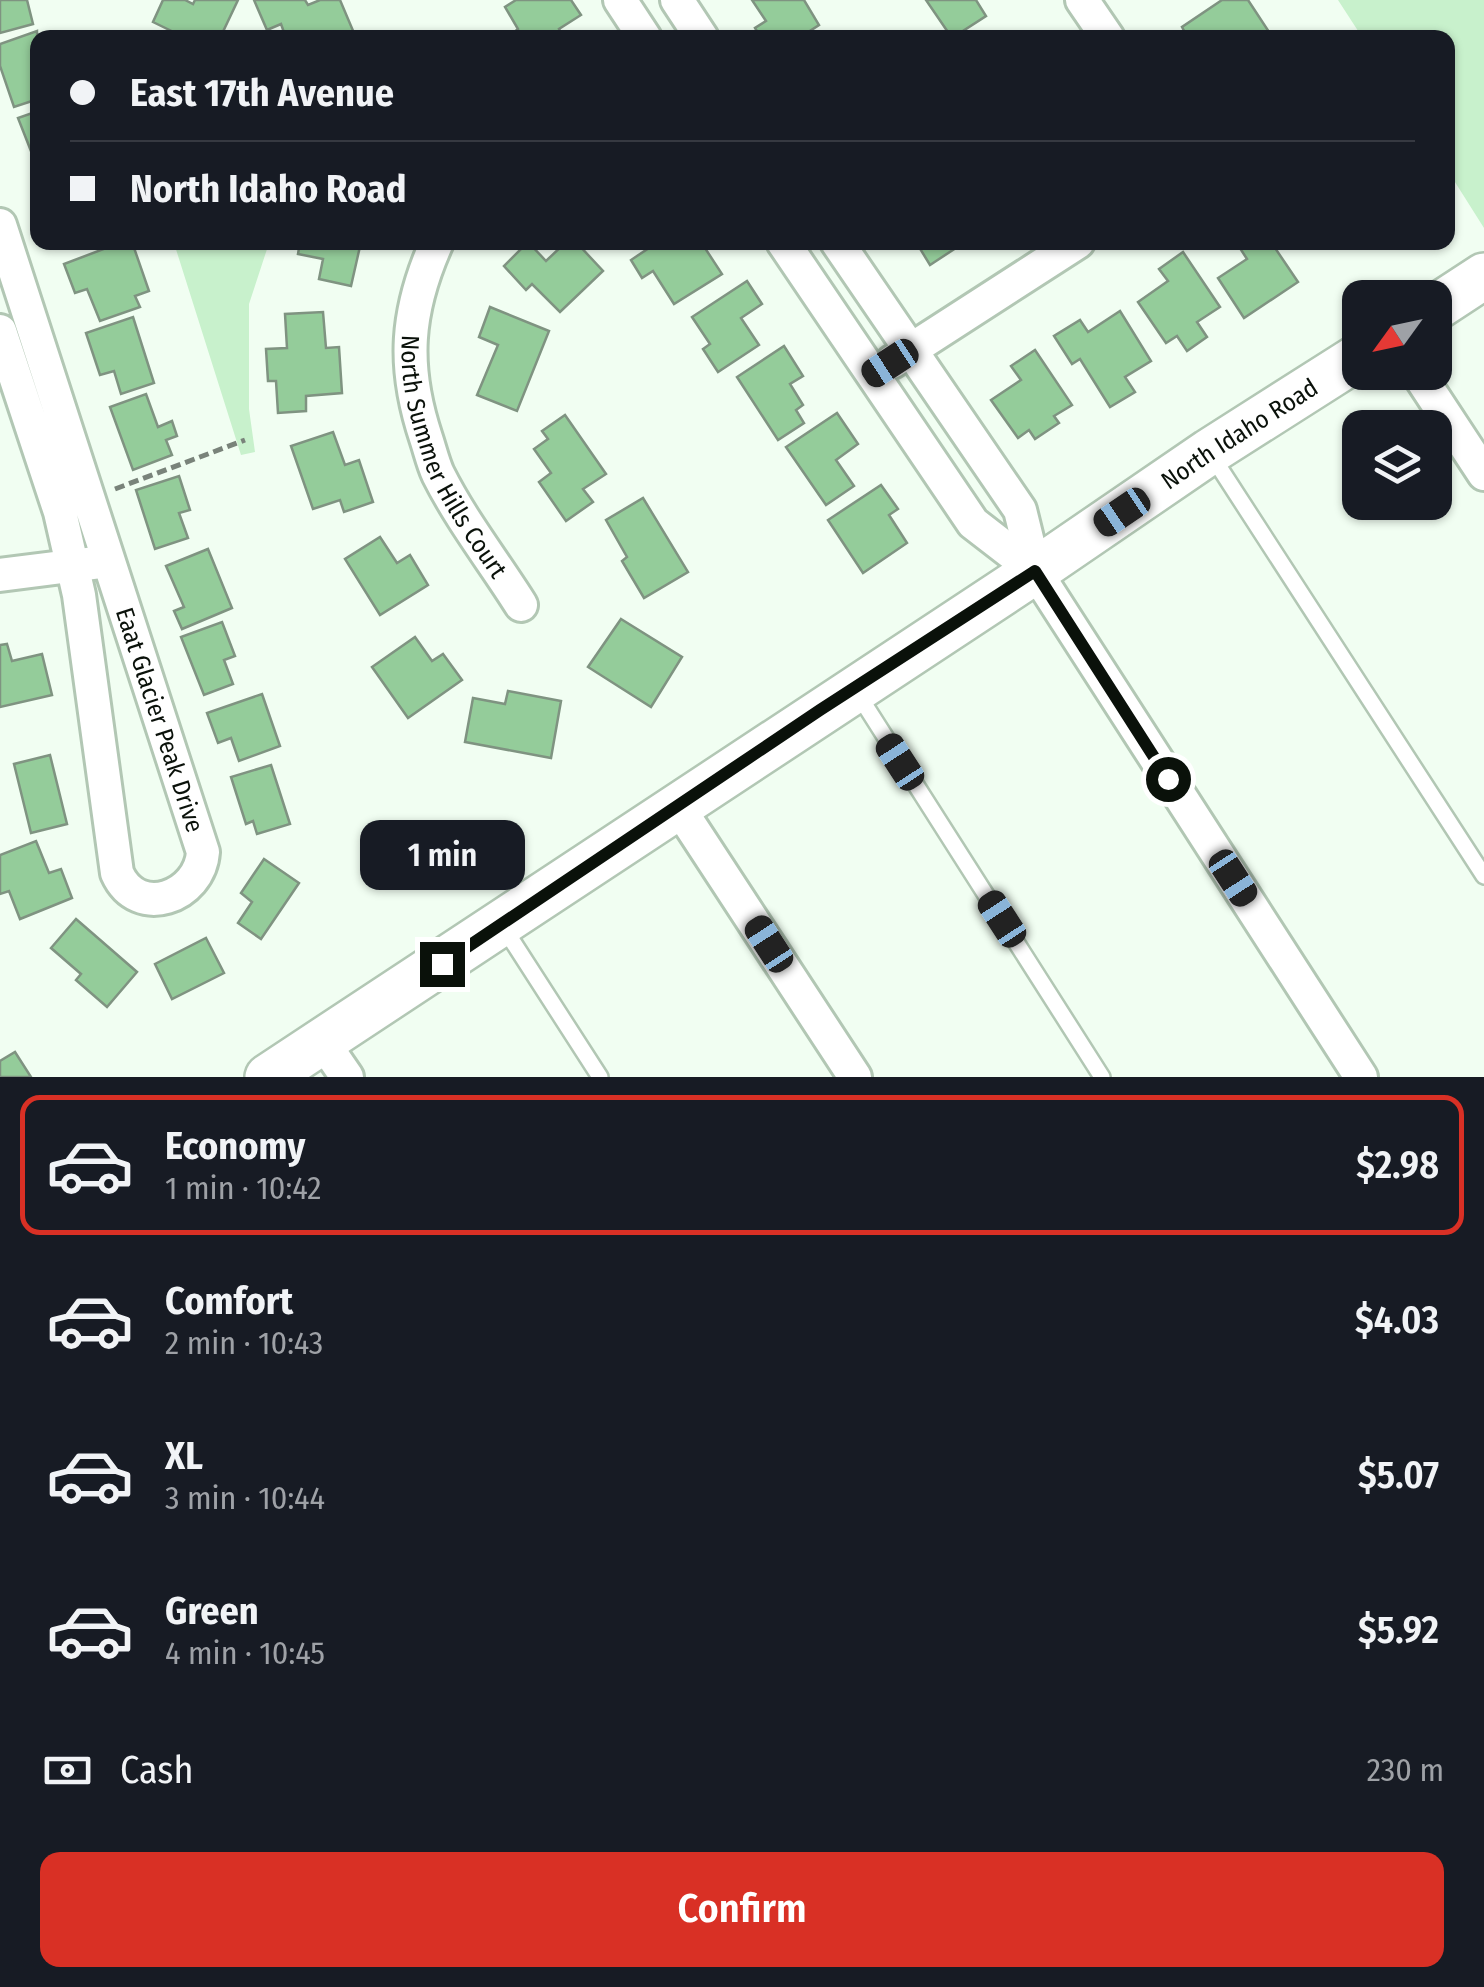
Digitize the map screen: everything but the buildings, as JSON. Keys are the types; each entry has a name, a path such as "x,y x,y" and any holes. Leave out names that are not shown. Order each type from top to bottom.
{"main road":[{"path":"1452,297 1484,276"},
{"name":"North Idaho Road","path":"268,1077 335,1059 502,925 677,805 1342,367"}],"street":[{"path":"620,0 640,30"},
{"path":"677,0 697,30"},
{"path":"1082,0 1103,30"},
{"name":"Eaat Glacier Peak Drive","path":"0,225 203,852 202,866 192,883 169,898 145,900 126,887 117,873 80,594 60,512 0,331"},
{"name":"North Summer Hills Court","path":"433,250 421,278 408,361 419,416 437,473 522,606"},
{"path":"787,250 973,522 1035,571 1361,1077"},
{"path":"842,250 1020,510 1035,571"},
{"path":"872,375 1066,250"},
{"path":"1429,390 1484,474"},
{"path":"0,575 108,562"},
{"path":"677,805 855,1077"}],"lane":[{"path":"1209,452 1484,876"},
{"path":"854,688 1102,1077"},
{"path":"502,925 600,1077"}],"path":[{"path":"102,494 245,440"}],"green space":[{"path":"1338,0 1484,0 1484,228 1455,182 1455,30 1357,30"},
{"path":"176,250 267,250 249,304 249,409 255,452 241,455"}],"route":[{"path":"442,964 1035,571 1168,779"}]}
